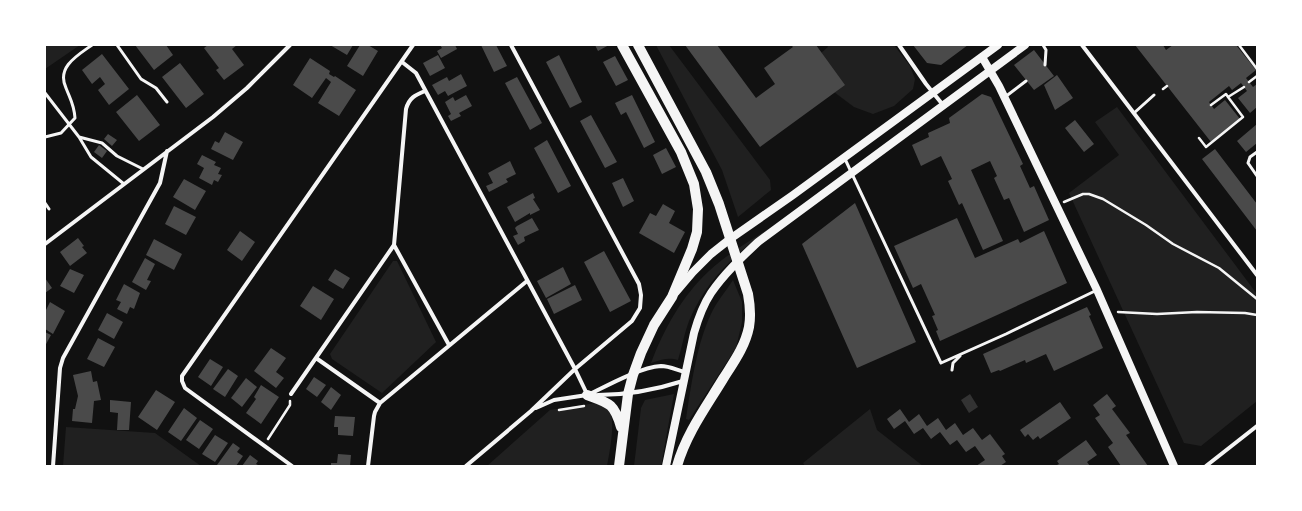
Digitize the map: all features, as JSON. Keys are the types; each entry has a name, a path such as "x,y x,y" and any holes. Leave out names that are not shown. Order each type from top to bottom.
{"main road":[{"path":"622,45 681,152 697,195 698,221 695,239 672,297"},
{"path":"638,45 703,166 718,204 748,294 750,315 745,341 734,362 691,430 677,466"},
{"path":"619,466 628,394 641,353 654,325 672,297 693,272 710,254 730,239 998,45"},
{"path":"666,466 694,333 711,292 738,261 758,242 1025,45"},
{"path":"982,57 1005,97 1096,290 1174,466"},
{"path":"587,395 607,402 613,407 618,415 623,431"}],"street":[{"path":"45,244 248,88 290,45"},
{"path":"292,466 185,388 182,381 183,373 413,45"},
{"path":"466,466 531,411 575,369 632,321 640,308 641,295 639,284 511,45"},
{"path":"899,45 926,84 943,105"},
{"path":"1082,45 1257,275"},
{"path":"402,62 414,71 575,369 587,395"},
{"path":"291,394 394,245 407,103 410,99 425,91"},
{"path":"53,466 60,368 63,358 160,183 167,151"},
{"path":"394,245 449,345"},
{"path":"368,466 374,416 380,403 527,281"},
{"path":"316,358 380,403"},
{"path":"587,395 633,375 661,366 685,372"},
{"path":"531,411 554,400 587,395 628,394 684,381"},
{"path":"1206,466 1257,426"}],"lane":[{"path":"45,137 61,132 75,118 74,104 65,86 64,77 67,66 72,60 92,45"},
{"path":"116,45 141,80 156,88 167,102"},
{"path":"1043,45 1046,50 1045,65"},
{"path":"1005,97 1026,81"},
{"path":"45,93 79,136 91,157 124,184"},
{"path":"1134,113 1154,95"},
{"path":"79,136 102,143 117,156 143,170"},
{"path":"1257,152 1250,157 1248,163 1257,176"},
{"path":"844,157 941,364 1096,290"},
{"path":"45,203 49,209"},
{"path":"952,370 953,363 961,354"}],"path":[{"path":"1239,45 1257,68"},
{"path":"1249,82 1257,76"},
{"path":"1163,89 1167,86"},
{"path":"1228,97 1244,86"},
{"path":"1199,138 1206,147 1243,117 1226,94 1211,105"},
{"path":"1056,206 1083,194 1089,194 1102,199 1146,225 1173,244 1219,268 1257,299"},
{"path":"1105,310 1136,313 1222,312 1257,315"},
{"path":"264,446 290,405 291,394"},
{"path":"559,410 588,406"}],"shaded area":[{"path":"45,45 80,45 45,69"},
{"path":"656,45 669,45 770,180 771,190 738,217 722,170"},
{"path":"827,45 894,45 910,66 915,79 913,89 894,106 873,114 854,107 834,92 821,53 828,47"},
{"path":"1117,107 1257,294 1257,401 1201,446 1184,443 1069,193 1119,155 1095,122"},
{"path":"773,226 747,246 714,279 696,306 689,321 678,360 668,359 651,363 668,326 690,291 724,258"},
{"path":"393,261 397,261 436,342 382,393 332,359 330,354"},
{"path":"733,280 742,302 742,322 736,348 689,420 686,419 695,365 706,325 713,309"},
{"path":"674,394 661,466 634,466 641,408 645,400"},
{"path":"970,394 978,407 969,413 961,400"},
{"path":"596,403 604,406 611,414 612,436 607,466 487,466 550,410"},
{"path":"870,409 877,430 923,466 805,466 803,463"},
{"path":"66,427 155,433 201,466 63,466"}],"building":[{"path":"135,45 166,45 173,55 154,70"},
{"path":"208,45 237,45 232,49 244,65 224,80 216,70 219,68 204,48"},
{"path":"330,45 353,45 347,55"},
{"path":"360,45 368,45 378,51 363,76 347,66"},
{"path":"440,45 455,45 457,49 441,58 437,51 442,48"},
{"path":"481,45 496,45 507,66 494,72"},
{"path":"595,45 609,45 598,51"},
{"path":"685,45 717,45 756,98 775,84 764,68 793,47 791,45 816,45 845,85 760,147"},
{"path":"913,45 968,45 941,65 927,63"},
{"path":"1135,45 1163,45 1166,50 1173,45 1236,45 1256,70 1246,78 1253,87 1257,84 1257,107 1250,113 1238,98 1247,91 1241,83 1232,90 1229,86 1209,102 1214,109 1225,100 1240,119 1211,142"},
{"path":"1034,50 1054,76 1034,90 1014,65"},
{"path":"102,54 129,89 109,105 98,90 105,84 100,77 92,84 82,70"},
{"path":"438,55 445,68 430,76 423,63"},
{"path":"559,55 582,102 570,108 546,62"},
{"path":"615,56 628,80 616,86 603,62"},
{"path":"310,58 330,71 329,74 334,77 335,76 356,90 339,116 318,103 331,82 326,78 312,98 293,85"},
{"path":"180,63 204,94 186,108 162,77"},
{"path":"461,74 467,86 448,96 445,91 438,95 432,85 447,77 449,81"},
{"path":"1057,75 1073,98 1055,110 1044,85"},
{"path":"517,77 542,123 530,130 505,83"},
{"path":"982,94 991,97 1023,164 1020,166 1030,188 1034,186 1049,220 1024,232 1009,198 1004,200 994,178 997,176 990,161 971,170 1003,241 983,250 962,203 959,205 948,181 952,179 941,156 921,166 912,145 929,137 928,133 950,123 949,118"},
{"path":"137,95 160,125 139,141 116,112"},
{"path":"466,95 472,106 459,113 461,116 451,121 448,116 451,114 445,102 453,97 455,101"},
{"path":"632,95 655,142 644,148 626,112 621,115 615,103"},
{"path":"591,115 617,162 605,168 580,121"},
{"path":"1075,120 1094,144 1084,152 1065,128"},
{"path":"1257,124 1257,143 1246,152 1237,141"},
{"path":"225,132 243,142 233,160 211,149 215,141 219,143"},
{"path":"108,134 117,140 112,146 104,139"},
{"path":"547,140 571,186 558,193 534,148"},
{"path":"99,145 107,151 102,158 94,152"},
{"path":"666,148 676,167 662,174 653,155"},
{"path":"1215,149 1257,204 1257,231 1202,159"},
{"path":"202,155 216,162 214,165 221,168 218,174 222,175 218,182 214,180 212,185 199,178 204,168 197,164"},
{"path":"510,161 516,174 506,179 508,182 489,192 486,186 493,183 488,173"},
{"path":"623,178 634,201 623,207 612,183"},
{"path":"184,179 206,191 195,210 173,197"},
{"path":"533,193 535,198 533,199 540,210 530,215 530,213 515,222 507,207"},
{"path":"855,203 916,342 857,368 802,244"},
{"path":"663,204 675,211 669,223 685,232 674,253 639,233 650,213 656,216"},
{"path":"174,206 196,217 186,235 165,224"},
{"path":"532,218 539,230 524,237 525,241 518,245 513,236 518,234 515,228"},
{"path":"957,218 975,258 1018,239 1020,243 1044,231 1067,283 940,341 936,331 938,330 932,316 935,315 921,284 913,288 894,246"},
{"path":"240,231 255,242 242,261 227,250"},
{"path":"78,238 84,246 82,247 87,253 70,266 60,252"},
{"path":"154,239 182,254 174,270 146,255"},
{"path":"604,251 631,301 610,312 584,262"},
{"path":"145,258 155,264 147,280 151,281 146,290 132,282"},
{"path":"563,267 571,284 546,298 537,281"},
{"path":"70,269 84,275 74,293 60,286"},
{"path":"335,269 350,278 343,289 328,280"},
{"path":"45,278 52,288 45,293"},
{"path":"124,284 140,293 134,309 130,307 127,314 117,309 121,302 116,300"},
{"path":"575,285 582,300 554,314 547,299"},
{"path":"313,286 334,299 321,320 300,306"},
{"path":"50,302 65,311 53,334 45,329 45,312"},
{"path":"1087,307 1091,315 1089,316 1103,348 1054,371 1046,354 1026,363 1025,360 1000,371 991,373 983,354"},
{"path":"107,313 123,322 114,339 98,330"},
{"path":"45,332 51,335 45,346"},
{"path":"98,338 115,347 104,367 87,359"},
{"path":"271,348 286,358 276,372 284,378 276,388 254,371"},
{"path":"210,359 223,367 211,386 198,377"},
{"path":"228,369 238,376 225,397 213,389"},
{"path":"91,371 93,382 97,381 101,400 94,401 92,423 72,421 73,409 75,409 78,396 73,375"},
{"path":"314,377 326,385 317,397 306,389"},
{"path":"246,378 257,387 242,407 231,398"},
{"path":"261,385 279,397 261,424 246,413 256,399 254,397"},
{"path":"331,387 341,395 331,410 321,402"},
{"path":"156,390 175,402 157,430 138,417"},
{"path":"1107,394 1116,406 1112,409 1130,433 1126,435 1148,466 1121,466 1108,447 1113,443 1095,418 1100,415 1093,405"},
{"path":"110,400 131,402 129,430 117,430 118,413 110,412"},
{"path":"1060,402 1071,418 1040,439 1038,436 1033,440 1028,434 1025,437 1020,430"},
{"path":"184,408 197,418 181,441 168,432"},
{"path":"900,409 909,422 919,414 927,426 938,418 946,430 955,423 963,435 973,428 982,440 990,434 1005,454 1002,456 1006,462 1000,466 976,466 985,460 975,446 966,452 957,440 950,445 940,432 931,439 923,428 914,434 905,421 894,429 887,419"},
{"path":"335,416 355,417 353,436 338,435 338,427 334,427"},
{"path":"200,420 213,429 199,449 186,440"},
{"path":"215,435 228,443 215,462 202,454"},
{"path":"1086,440 1097,455 1087,462 1090,466 1055,466 1059,464 1057,461"},
{"path":"233,443 240,448 237,452 243,456 236,466 218,466 217,465"},
{"path":"338,454 351,455 350,466 331,466 331,463 337,463"},
{"path":"250,455 258,461 256,464 260,466 242,466"}]}
